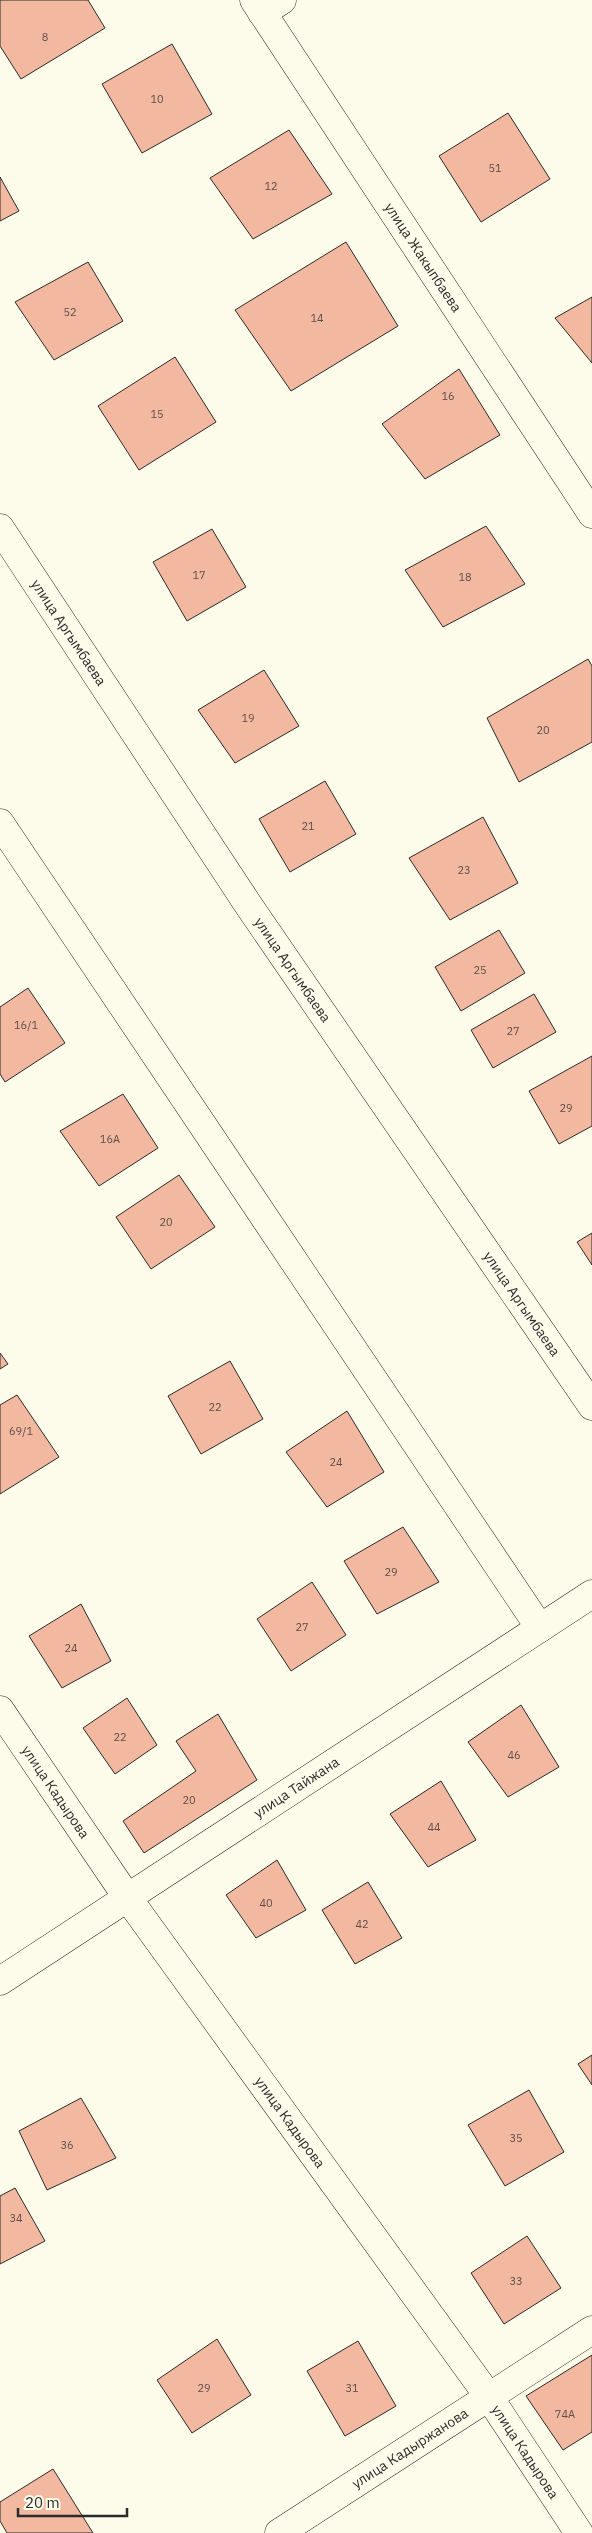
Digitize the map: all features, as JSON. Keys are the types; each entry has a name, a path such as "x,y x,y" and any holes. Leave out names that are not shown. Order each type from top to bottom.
{"street":[{"name":"улица Жакыпбаева","path":"266,4 592,514"},
{"name":"улица Аргымбаева","path":"0,528 248,906 592,1406"},
{"path":"0,823 540,1628"},
{"name":"улица Тайжана","path":"0,1981 592,1594"},
{"name":"улица Кадырова","path":"0,1710 127,1897 489,2396 579,2533"},
{"name":"улица Кадыржанова","path":"279,2533 592,2330"}],"building":[{"path":"0,0 88,0 105,28 21,79 0,46"},
{"path":"172,44 212,114 142,153 102,84"},
{"path":"508,113 550,179 481,222 439,156"},
{"path":"289,130 332,194 253,239 210,178"},
{"path":"0,177 19,211 0,221"},
{"path":"346,242 398,326 291,391 235,310"},
{"path":"88,262 123,321 54,360 15,302"},
{"path":"592,297 592,363 555,318"},
{"path":"175,357 216,422 139,470 98,406"},
{"path":"459,369 500,435 425,479 382,424"},
{"path":"486,526 525,584 443,627 405,570"},
{"path":"212,529 246,587 187,621 153,562"},
{"path":"588,659 592,666 592,742 519,782 487,718"},
{"path":"264,670 299,726 235,763 198,710"},
{"path":"325,781 356,834 290,872 259,819"},
{"path":"483,817 518,883 450,920 409,858"},
{"path":"499,930 525,973 461,1011 435,967"},
{"path":"28,988 65,1043 5,1082 0,1074 0,1007"},
{"path":"534,994 556,1032 493,1068 471,1030"},
{"path":"592,1056 592,1126 559,1144 529,1091"},
{"path":"123,1094 158,1148 99,1186 60,1131"},
{"path":"179,1175 215,1227 151,1269 116,1217"},
{"path":"592,1233 592,1265 577,1242"},
{"path":"0,1353 8,1364 0,1369"},
{"path":"230,1361 263,1419 201,1454 168,1396"},
{"path":"17,1395 59,1457 0,1494 0,1405"},
{"path":"347,1411 384,1472 327,1507 286,1452"},
{"path":"403,1527 439,1582 377,1614 344,1561"},
{"path":"312,1582 346,1635 291,1671 257,1619"},
{"path":"81,1604 111,1661 62,1688 29,1636"},
{"path":"127,1698 157,1745 115,1774 83,1728"},
{"path":"521,1705 559,1767 508,1797 468,1742"},
{"path":"218,1714 257,1780 144,1853 123,1821 196,1771 176,1741"},
{"path":"441,1781 476,1840 428,1867 390,1814"},
{"path":"277,1860 306,1910 256,1938 226,1895"},
{"path":"368,1882 402,1938 355,1964 322,1910"},
{"path":"592,2055 592,2085 578,2064"},
{"path":"529,2090 564,2152 505,2186 468,2125"},
{"path":"81,2098 116,2158 47,2190 19,2131"},
{"path":"15,2188 45,2241 0,2264 0,2196"},
{"path":"527,2236 561,2288 504,2324 471,2273"},
{"path":"217,2339 251,2395 192,2433 157,2380"},
{"path":"358,2341 396,2406 345,2436 307,2371"},
{"path":"592,2355 592,2432 563,2450 526,2396"},
{"path":"53,2469 93,2533 7,2533 0,2521 0,2502"}]}
